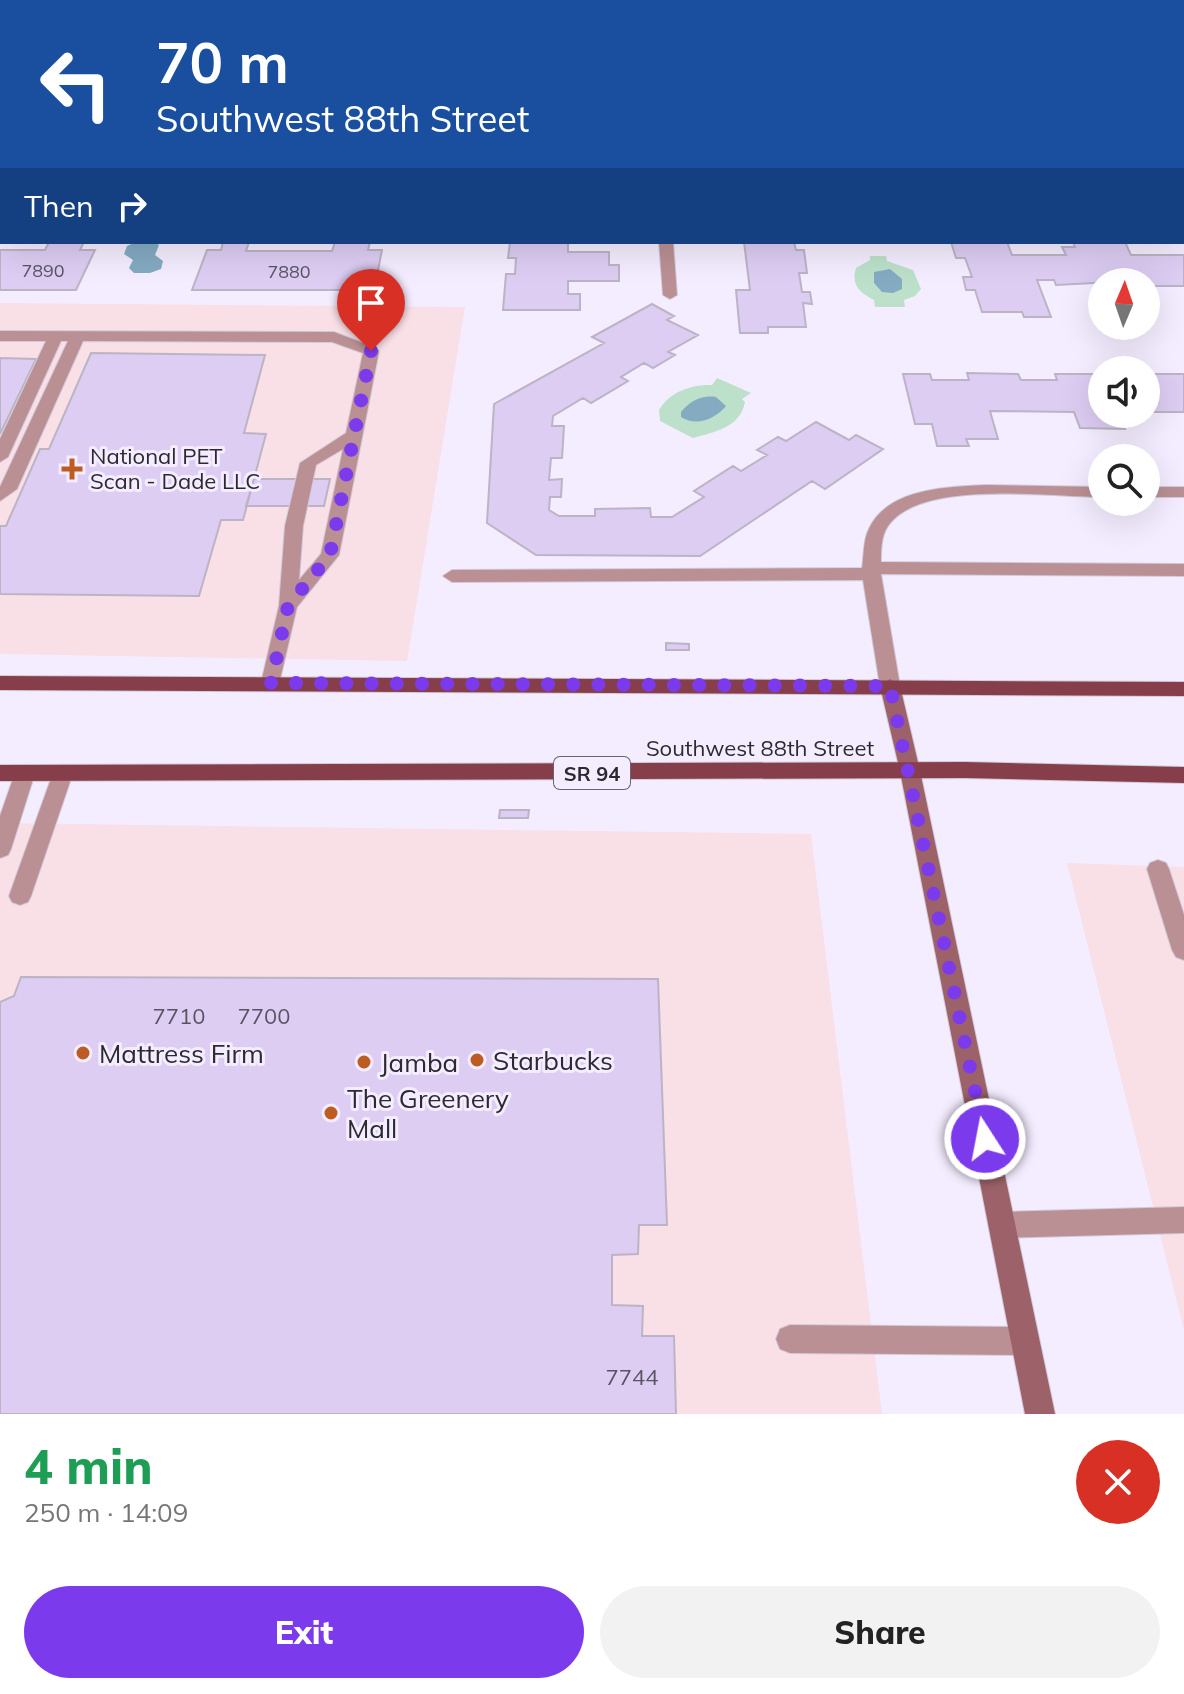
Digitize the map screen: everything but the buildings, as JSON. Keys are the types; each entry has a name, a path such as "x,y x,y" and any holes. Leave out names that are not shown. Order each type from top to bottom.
{"main road":[{"path":"0,683 1184,689"},
{"name":"Southwest 88th Street","path":"0,773 910,771 1184,775"}],"street":[{"path":"890,686 910,771 1040,1414"}],"lane":[{"path":"666,244 670,295"},
{"path":"0,336 334,337 371,351 330,555 288,606"},
{"path":"0,496 8,489 78,336"},
{"path":"0,457 55,337"},
{"path":"271,683 288,606 294,526 308,463 352,437"},
{"path":"890,686 871,571 875,532 893,511 919,498 971,492 1088,492"},
{"path":"1160,492 1184,492"},
{"path":"452,576 1184,570"},
{"path":"0,849 25,773"},
{"path":"20,896 63,773"},
{"path":"1158,869 1184,950"},
{"path":"1002,1225 1184,1220"},
{"path":"790,1339 1025,1341"}],"shaded area":[{"path":"0,303 465,307 407,661 0,654"},
{"path":"0,823 811,834 882,1414 0,1414"},
{"path":"1067,863 1184,867 1184,1330"}],"green space":[{"path":"870,256 886,256 887,261 913,270 921,289 915,296 904,300 905,307 875,307 874,300 858,287 856,268 870,260"},
{"path":"717,378 751,393 742,399 745,402 742,411 732,423 693,438 660,421 659,410 669,398 689,388 712,385"}],"water":[{"path":"159,245 155,255 163,261 161,269 134,273 129,268 133,260 124,254 127,246"},
{"path":"890,269 902,279 902,289 893,293 882,292 874,283 874,272"},
{"path":"716,397 726,406 717,415 699,421 681,417 681,412 692,402"}],"place":[{"name":"National PET Scan - Dade LLC","path":"72,469"},
{"name":"Mattress Firm","path":"83,1053"},
{"name":"Starbucks","path":"477,1060"},
{"name":"Jamba","path":"364,1062"},
{"name":"The Greenery Mall","path":"331,1113"}],"route":[{"path":"371,351 330,555 288,606 271,683 890,686 985,1139"}]}
